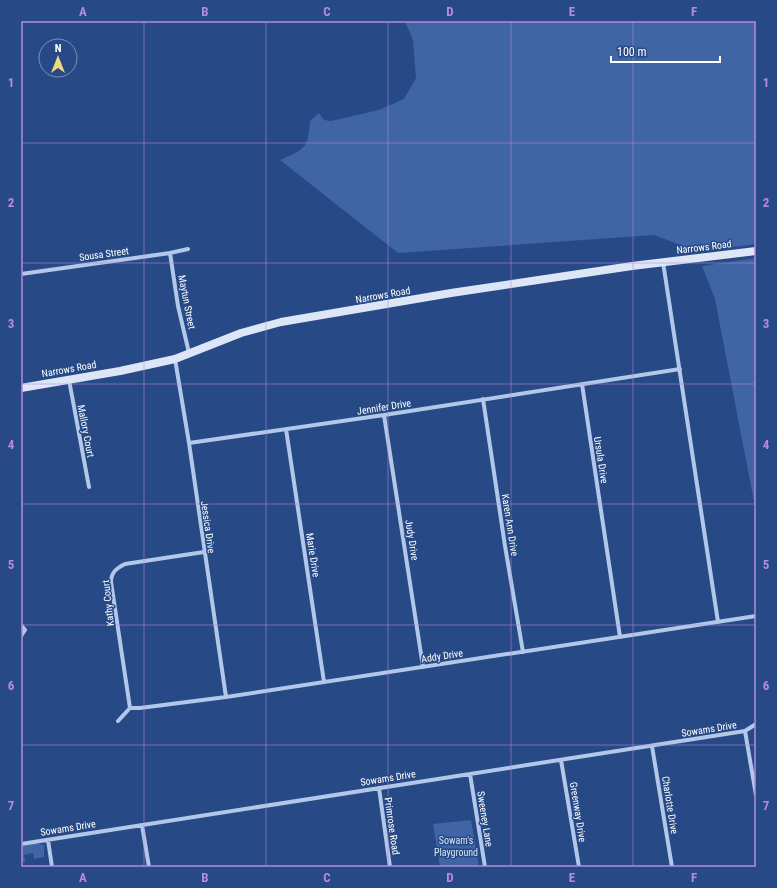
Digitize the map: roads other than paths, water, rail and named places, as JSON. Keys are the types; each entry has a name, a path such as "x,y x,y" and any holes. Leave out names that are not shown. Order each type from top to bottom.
{"street":[{"name":"Sousa Street","path":"21,274 170,253 188,249"},
{"name":"Narrows Road","path":"21,388 126,370 175,359 248,331 281,322 451,294 664,262 756,251"},
{"name":"Maytun Street","path":"170,253 178,306 189,353"},
{"path":"664,262 718,622"},
{"name":"Jessica Drive","path":"175,359 226,697"},
{"path":"582,384 680,369"},
{"name":"Mallory Court","path":"68,379 89,487"},
{"name":"Jennifer Drive","path":"189,444 582,384"},
{"name":"Ursula Drive","path":"582,384 620,637"},
{"name":"Karen Ann Drive","path":"483,399 504,546 523,652"},
{"name":"Judy Drive","path":"384,415 423,668"},
{"name":"Marie Drive","path":"286,429 324,682"},
{"name":"Kathy Court","path":"130,708 111,578 115,570 125,564 204,552"},
{"name":"Addy Drive","path":"130,708 226,697 756,616"},
{"path":"21,624 26,630 21,636"},
{"path":"118,721 130,708"},
{"name":"Sowams Drive","path":"21,844 745,731 756,724"},
{"path":"745,731 756,795"},
{"name":"Charlotte Drive","path":"652,746 672,867"},
{"name":"Greenway Drive","path":"561,760 579,867"},
{"name":"Sweeney Lane","path":"470,774 485,867"},
{"name":"Primrose Road","path":"379,788 390,867"},
{"path":"142,825 149,867"},
{"path":"48,840 52,867"}],"park label":[{"name":"Sowam's Playground","path":"456,846"}]}
